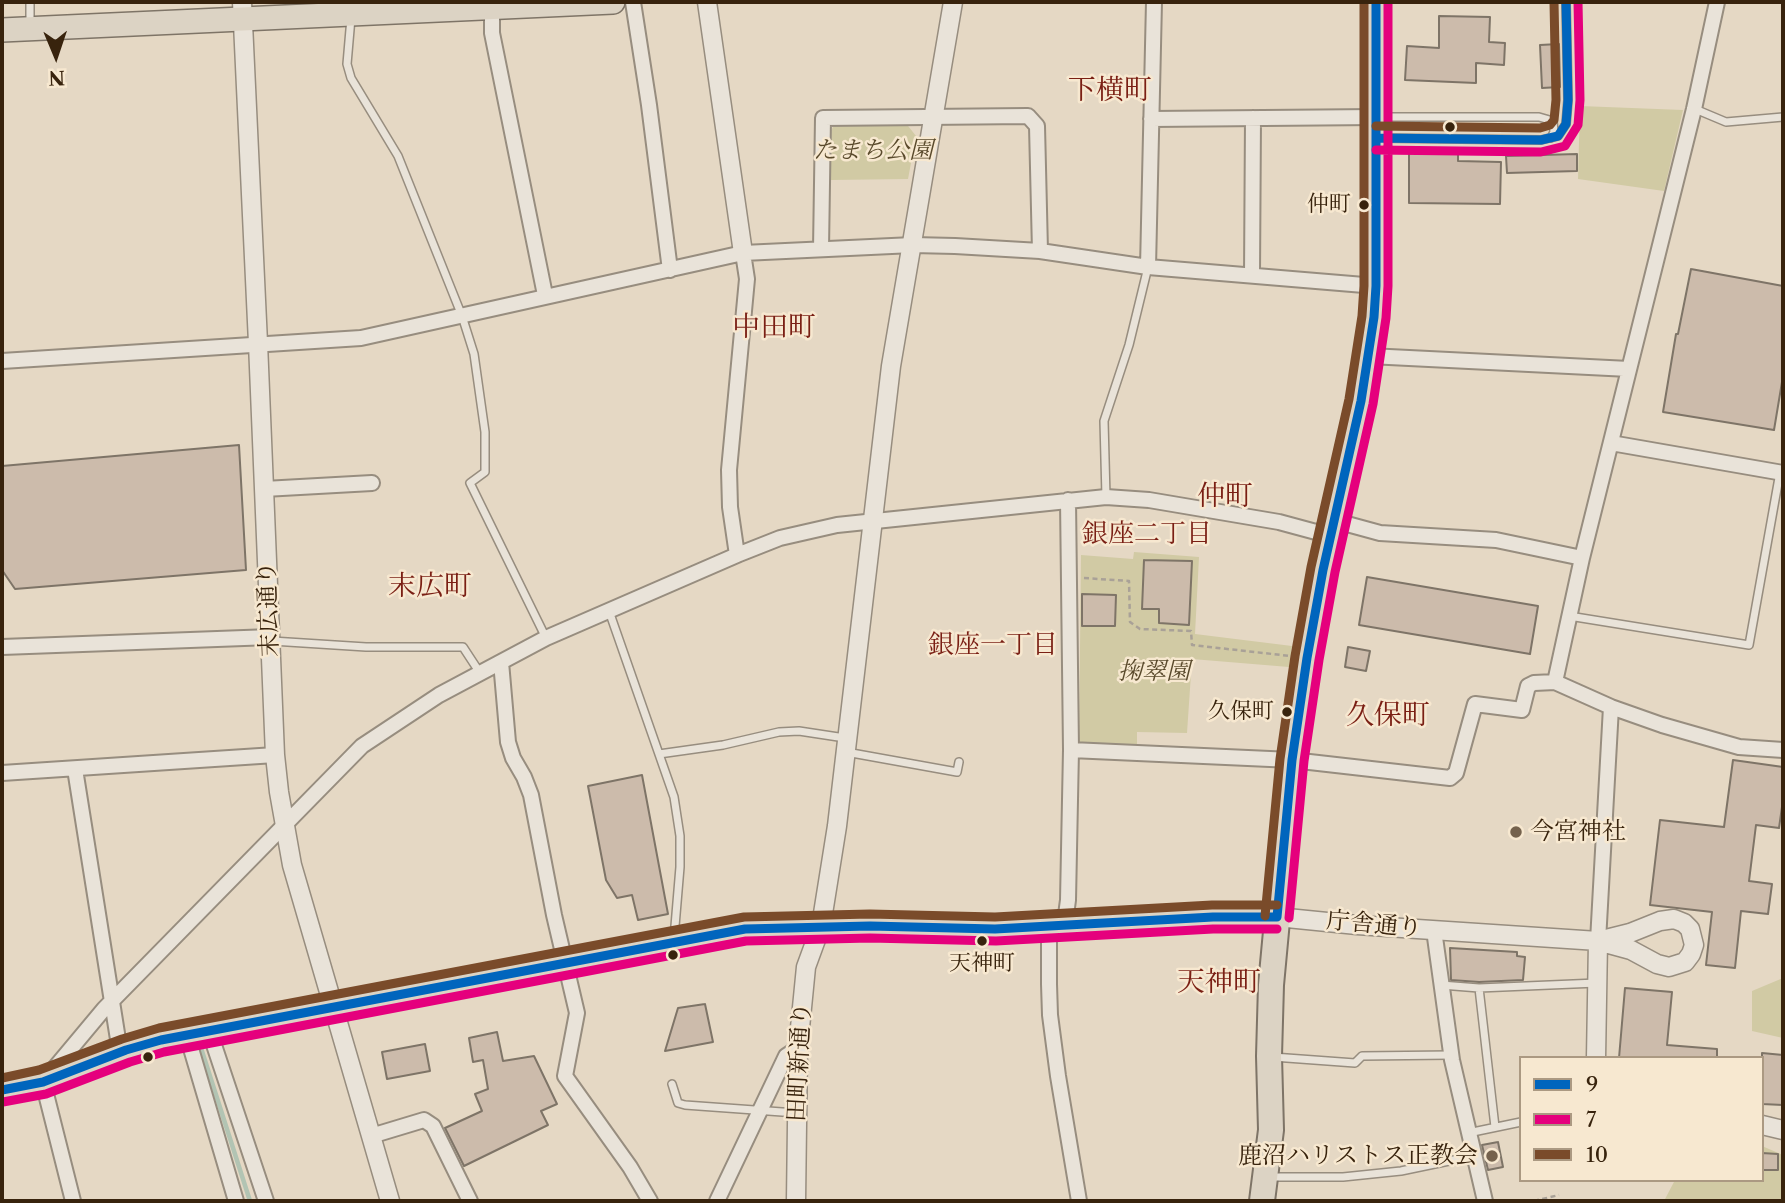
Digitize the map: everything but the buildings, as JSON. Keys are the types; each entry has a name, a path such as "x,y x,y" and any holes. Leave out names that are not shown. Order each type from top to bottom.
{"highway":[{"path":"1262,1201 1271,1130 1271,985 1292,760 1307,658 1369,356 1376,286 1376,2"},
{"name":"庁舎通り","path":"2,1090 43,1082 120,1052 161,1040 745,929 821,926 995,929 1277,917"}],"main road":[{"path":"2,30 242,10 613,2"}],"street":[{"path":"633,2 670,270"},
{"path":"707,2 747,279 729,470 730,507 737,555"},
{"name":"田町新通り","path":"796,1201 798,1048 806,967 821,926 837,826 891,366 953,2"},
{"path":"1148,267 1154,2"},
{"path":"1555,682 1582,558 1694,109 1717,2"},
{"path":"492,4 492,33 545,295"},
{"name":"末広通り","path":"242,10 275,755 292,865 390,1201"},
{"path":"821,249 823,118 1028,116 1037,126 1040,251"},
{"path":"1151,119 1253,118 1376,127"},
{"path":"1252,275 1253,118"},
{"path":"2,361 361,338 743,253 913,245 1040,251 1148,267 1376,286"},
{"path":"1369,356 1629,369"},
{"path":"1611,443 1781,472"},
{"path":"264,489 372,483"},
{"path":"73,1201 43,1082 112,1002 362,746 439,695 546,638 737,555 780,538 837,525 1106,497 1149,500 1279,522 1316,532 1347,524 1380,533 1496,540 1582,558"},
{"path":"1068,500 1071,750 1068,900 1066,915 1049,935 1050,1015 1079,1201"},
{"path":"2,647 271,639"},
{"path":"500,662 508,742 531,795 577,1013 565,1076 630,1167 650,1201"},
{"path":"1071,750 1292,760 1450,778 1456,773 1475,704 1522,710 1528,686 1555,682 1611,707 1662,725 1739,747 1783,750"},
{"path":"1596,1056 1598,941 1611,707"},
{"path":"2,773 275,755"},
{"path":"75,769 120,1052"},
{"name":"庁舎通り","path":"1277,917 1598,941"},
{"path":"1674,919 1690,929 1694,945 1685,962 1674,967 1665,967 1631,950 1598,941 1674,919"},
{"path":"1434,930 1451,1055 1485,1201"},
{"path":"198,1032 236,1201"},
{"path":"198,1032 266,1201"},
{"path":"717,1201 786,1056 798,1048"},
{"path":"371,1136 424,1120 433,1126 470,1201"},
{"path":"1764,1125 1783,1130"}],"lane":[{"path":"30,2 30,29"},
{"path":"1376,127 1551,139 1563,130 1567,117 1566,2"},
{"path":"353,8 348,30 348,64 351,78 398,156 462,316 474,354 485,432 485,472 470,483 546,638"},
{"path":"1694,109 1726,122 1783,117"},
{"path":"1376,127 1539,117 1552,121 1555,132 1551,139"},
{"path":"1106,497 1104,421 1129,345 1148,267"},
{"path":"1569,616 1749,645 1781,472"},
{"path":"608,611 674,797 680,835 674,942"},
{"path":"271,639 366,647 463,647 480,673"},
{"path":"659,754 723,745 779,732 799,731 957,772 959,762"},
{"path":"1440,985 1479,988 1598,983"},
{"path":"1479,988 1495,1127"},
{"path":"1269,1056 1355,1063 1362,1056 1451,1055"},
{"path":"672,1084 678,1103 797,1113"},
{"path":"1468,1133 1519,1122"},
{"path":"1266,1177 1343,1177 1401,1171 1473,1156"}],"path":[{"path":"1070,578 1129,580 1130,622 1140,629 1191,631 1192,645 1307,658"},
{"path":"1534,1201 1559,1195"}],"green space":[{"path":"1580,106 1683,110 1664,191 1578,179"},
{"name":"たまち公園","path":"905,122 916,136 908,179 831,180 830,133 833,127 838,124"},
{"name":"掬翠園","path":"1134,552 1199,557 1195,634 1292,646 1289,667 1192,659 1187,733 1137,732 1137,746 1079,743 1081,555 1133,559"},
{"path":"1783,978 1783,1038 1752,1031 1752,991"},
{"path":"1764,1147 1783,1155 1783,1201 1664,1201 1674,1182 1764,1182"}],"waterway":[{"path":"201,1048 250,1201"}],"transit line":[{"name":"10","path":"1265,916 1280,759 1295,656 1311,567 1349,399 1362,316 1364,2"},
{"name":"9","path":"1277,917 1292,760 1307,658 1323,570 1361,401 1374,317 1376,2"},
{"name":"7","path":"1289,918 1304,761 1319,660 1335,572 1373,404 1386,318 1388,2"},
{"name":"10","path":"1376,126 1540,128 1550,125 1554,120 1556,100 1554,2"},
{"name":"9","path":"1376,138 1541,140 1558,136 1566,124 1568,100 1566,2"},
{"name":"7","path":"1376,150 1541,152 1565,146 1578,125 1578,2"},
{"name":"10","path":"2,1078 39,1070 159,1028 744,917 870,914 995,917 1212,905 1277,905"},
{"name":"9","path":"2,1090 43,1082 126,1050 161,1040 745,929 870,926 995,929 1213,917 1277,917"},
{"name":"7","path":"3,1102 46,1094 164,1052 746,941 870,938 996,941 1213,929 1277,929"}],"place":[{"name":"仲町","path":"1364,205"},
{"name":"久保町","path":"1287,712"},
{"name":"今宮神社","path":"1516,832"},
{"name":"天神町","path":"982,941"},
{"name":"鹿沼ハリストス正教会","path":"1492,1156"}],"district":[{"name":"下横町","path":"1110,91"},
{"name":"中田町","path":"774,328"},
{"name":"仲町","path":"1225,497"},
{"name":"銀座二丁目","path":"1147,534"},
{"name":"末広町","path":"430,587"},
{"name":"銀座一丁目","path":"993,645"},
{"name":"久保町","path":"1388,716"},
{"name":"天神町","path":"1219,983"}]}
